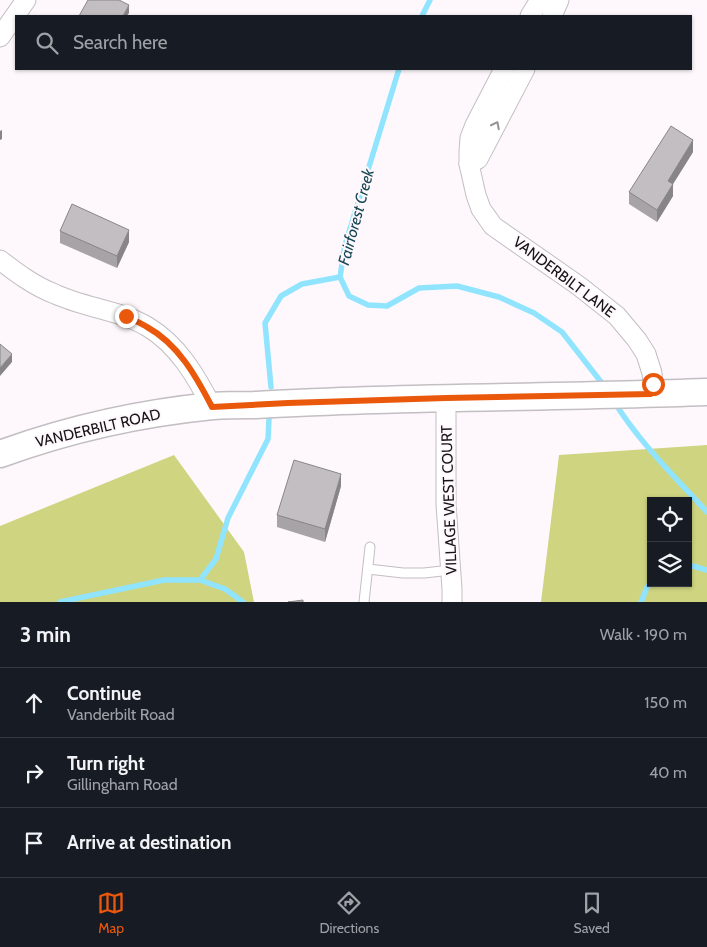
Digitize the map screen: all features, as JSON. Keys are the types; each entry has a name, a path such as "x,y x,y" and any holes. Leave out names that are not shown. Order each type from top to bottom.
{"street":[{"path":"15,15 26,0"},
{"path":"531,15 540,0"},
{"path":"552,15 559,0"},
{"path":"0,37 15,16"},
{"name":"VANDERBILT LANE","path":"503,70 470,138 469,164 481,209 493,226 579,286 617,316 637,340 650,363 653,384 649,394"},
{"path":"469,164 478,159 524,70"},
{"path":"0,260 26,280 56,295 126,316 148,327 169,343 186,363 212,407"},
{"name":"VANDERBILT ROAD","path":"0,454 29,443 117,420 212,407 446,398 707,392"},
{"name":"VILLAGE WEST COURT","path":"446,398 446,504 452,602"}],"lane":[{"path":"364,602 370,547"},
{"path":"368,569 424,574 451,570"}],"green space":[{"path":"707,445 707,602 541,602 559,455"},
{"path":"174,455 244,552 254,602 0,602 0,526"}],"building":[{"path":"88,0 119,0 129,5 124,15 80,15"},
{"path":"671,126 693,140 668,181 673,184 657,210 629,192"},
{"path":"72,204 129,230 117,256 60,231"},
{"path":"0,344 12,354 0,368"},
{"path":"294,460 341,474 325,529 277,515"}],"waterway":[{"name":"Fairforest Creek","path":"422,15 430,0"},
{"name":"Fairforest Creek","path":"399,70 345,245 340,277 349,296 368,305 387,306 419,288 457,286 499,297 534,313 562,332 605,387"},
{"path":"271,387 265,323 281,296 302,284 340,277"},
{"name":"Fairforest Creek","path":"615,403 647,446 707,512"},
{"path":"200,580 216,559 228,518 268,439 269,419"},
{"path":"692,566 707,570"},
{"path":"60,602 164,580 200,580 225,589 243,602"},
{"path":"641,602 647,587"}],"route":[{"path":"126,316 148,327 169,343 186,363 212,407 446,398 651,394 653,384"}]}
